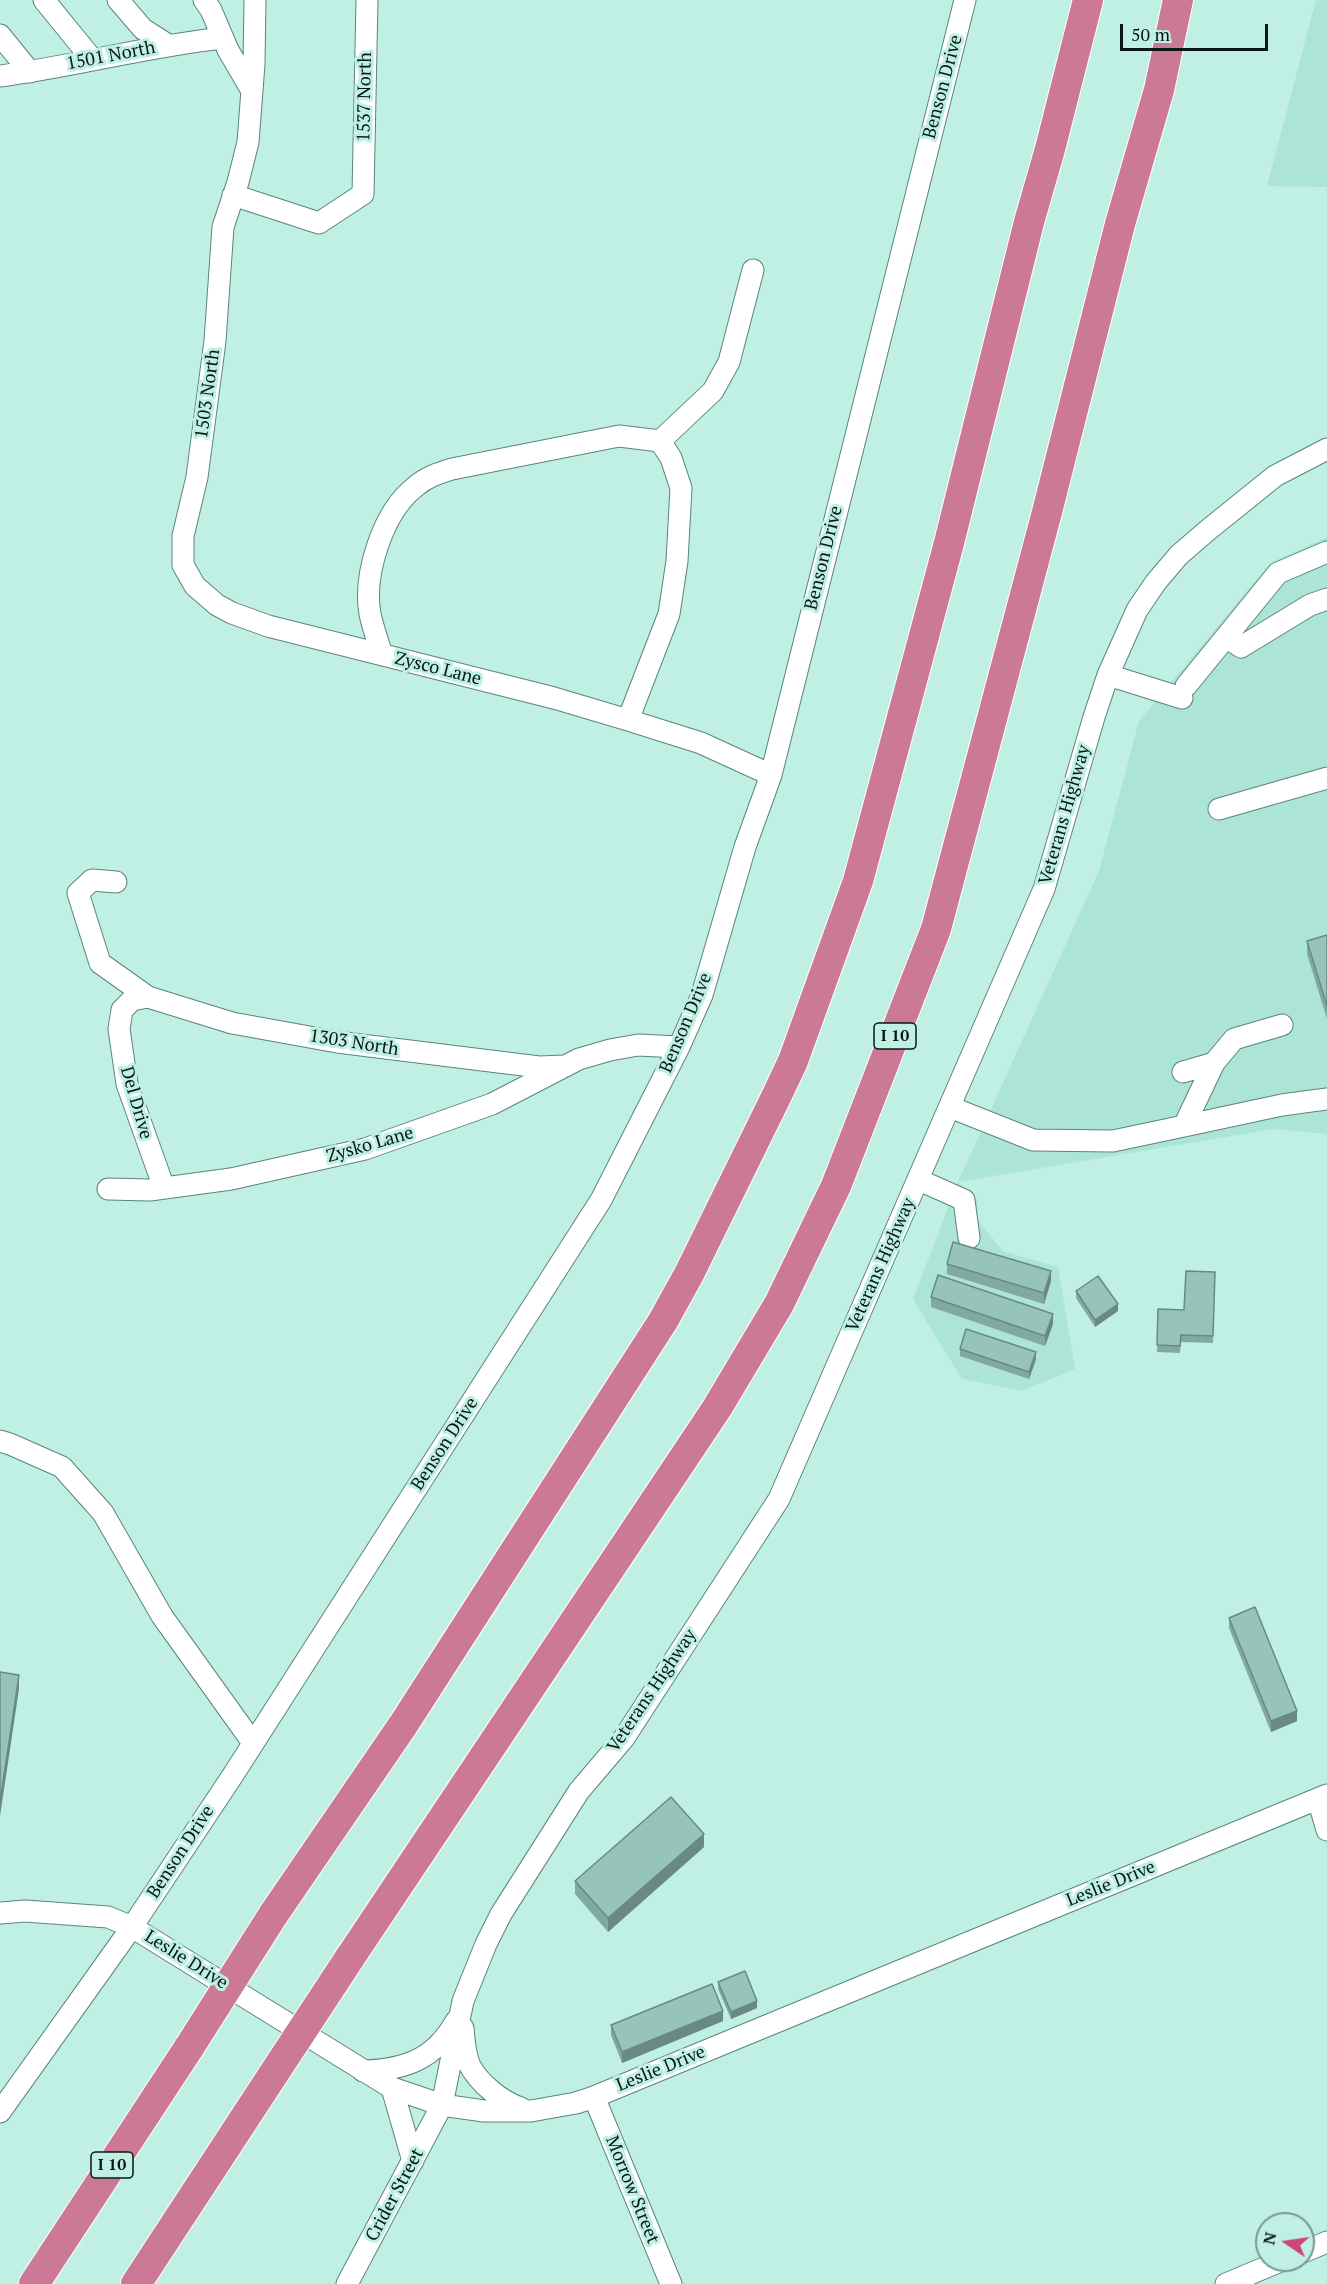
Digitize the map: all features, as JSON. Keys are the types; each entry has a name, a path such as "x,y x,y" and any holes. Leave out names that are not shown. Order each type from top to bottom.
{"highway":[{"path":"1050,149 1078,0"},
{"name":"I 10","path":"34,2284 273,1915 403,1725 663,1320 689,1274 789,1069 858,881 949,543 1029,222 1088,0"},
{"name":"I 10","path":"136,2284 349,1959 717,1408 779,1304 836,1186 936,929 1047,512 1120,224 1159,90 1178,0"},
{"path":"1159,90 1191,0"}],"street":[{"path":"44,0 92,59"},
{"path":"118,0 143,29 168,45"},
{"path":"204,0 252,91"},
{"name":"1503 North","path":"255,0 248,142 223,227 215,341 197,477 183,536 183,565 188,576 205,595 232,613 268,626 382,655"},
{"name":"1537 North","path":"233,195 319,223 363,194 367,0"},
{"name":"Benson Drive","path":"0,2112 132,1927 253,1743 601,1200 680,1047 702,995 745,847 771,775 965,0"},
{"path":"0,35 30,72"},
{"name":"1501 North","path":"0,76 168,45 223,38"},
{"path":"628,720 669,614 677,561 681,488 671,458 660,441 688,412 713,391 729,362 753,270"},
{"name":"Zysco Lane","path":"660,441 619,436 452,469 432,475 415,486 400,501 388,521 373,563 369,589 370,614 382,655 554,698 628,720 701,743 771,775"},
{"name":"Veterans Highway","path":"442,2105 463,2001 501,1914 579,1791 624,1738 779,1499 1044,889 1108,675 1137,610 1156,582 1179,555 1275,476 1327,449"},
{"path":"1108,675 1184,692 1278,573 1327,552"},
{"path":"1226,637 1241,647 1310,605 1327,599"},
{"path":"1219,809 1327,778"},
{"name":"1303 North","path":"116,882 92,880 78,893 100,963 148,997 232,1023 337,1042 539,1067 565,1066"},
{"name":"Del Drive","path":"148,997 132,1000 122,1010 119,1029 127,1084 164,1188"},
{"path":"1184,1126 1214,1063 1234,1039 1282,1025"},
{"path":"565,1066 579,1059 610,1050 638,1045 680,1047"},
{"path":"1183,1072 1214,1063"},
{"name":"Zysko Lane","path":"108,1189 150,1190 231,1179 365,1149 492,1104 565,1066"},
{"path":"950,1107 1033,1140 1113,1141 1282,1105 1327,1100"},
{"path":"919,1180 964,1200 969,1238"},
{"path":"0,1441 62,1467 104,1513 162,1616 253,1743"},
{"path":"1322,1797 1327,1830"},
{"name":"Leslie Drive","path":"0,1913 25,1911 108,1917 132,1927 392,2088 442,2105 484,2111 531,2111 576,2103 594,2097 1322,1797"},
{"path":"363,2071 400,2068 425,2057 448,2037 461,2012"},
{"path":"461,2012 464,2044 471,2066 492,2092 512,2106 531,2111"},
{"path":"392,2088 413,2161"},
{"name":"Morrow Street","path":"594,2097 671,2284"},
{"name":"Crider Street","path":"347,2284 442,2105"},
{"path":"1226,2284 1255,2272"}],"shaded area":[{"path":"1316,0 1327,0 1327,187 1267,186"},
{"path":"1327,537 1327,1134 1273,1129 958,1182 1099,871 1139,721 1270,563"},
{"path":"958,1182 978,1200 977,1219 1003,1251 1058,1267 1075,1369 1022,1391 962,1379 913,1299"}],"building":[{"path":"1327,935 1327,1006 1307,941"},
{"path":"953,1242 1051,1271 1044,1293 947,1264"},
{"path":"1186,1271 1215,1272 1213,1336 1181,1335 1180,1346 1157,1345 1158,1309 1184,1310"},
{"path":"938,1275 1053,1314 1045,1336 931,1297"},
{"path":"1098,1276 1118,1304 1095,1320 1076,1291"},
{"path":"966,1329 1036,1352 1029,1372 960,1349"},
{"path":"1255,1607 1297,1711 1271,1721 1229,1618"},
{"path":"0,1672 19,1675 0,1802"},
{"path":"671,1797 704,1834 608,1918 575,1881"},
{"path":"745,1971 757,2001 731,2012 718,1982"},
{"path":"712,1984 723,2011 622,2052 611,2025"}]}
